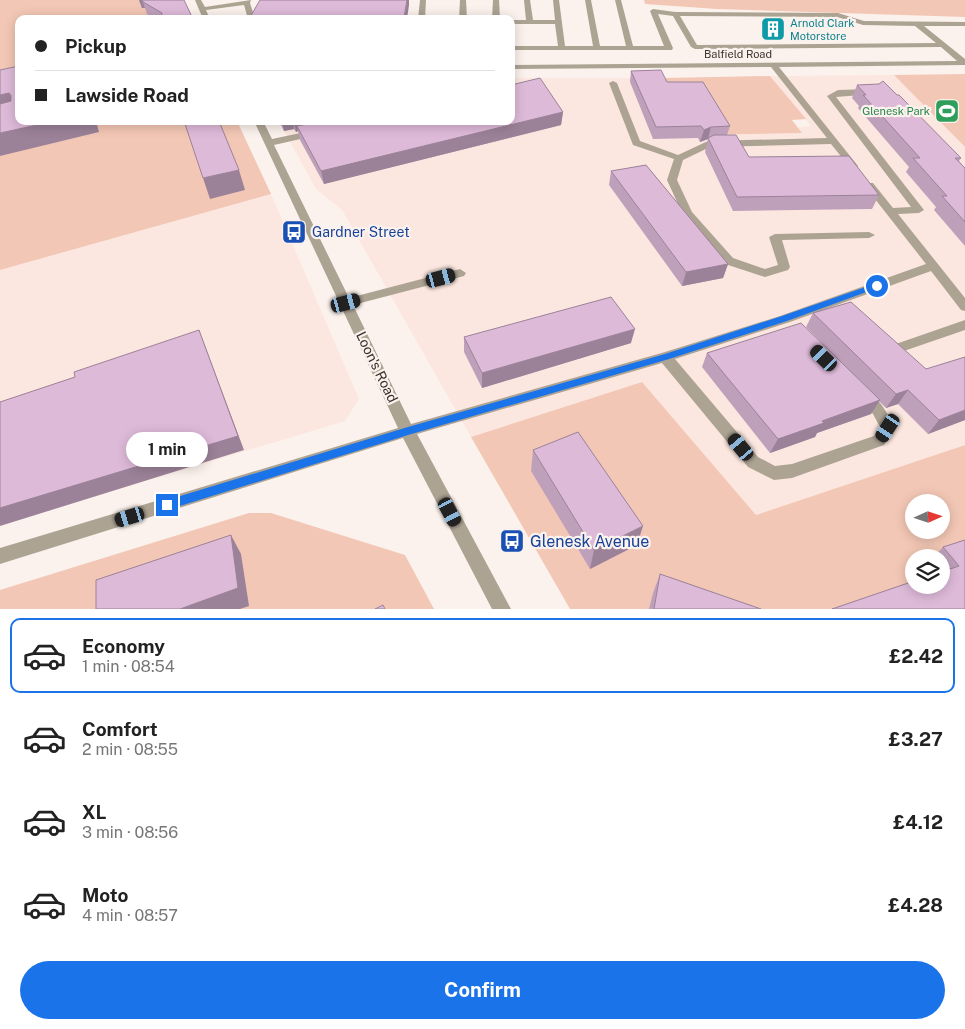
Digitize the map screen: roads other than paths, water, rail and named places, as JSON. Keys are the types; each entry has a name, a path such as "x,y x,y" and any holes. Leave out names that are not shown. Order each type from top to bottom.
{"street":[{"path":"198,0 205,15"},
{"path":"421,15 423,0"},
{"path":"462,15 463,0"},
{"path":"496,0 496,15"},
{"path":"527,0 530,22"},
{"path":"556,0 562,48"},
{"path":"588,0 597,48"},
{"path":"618,0 630,48"},
{"path":"202,9 248,1 251,15"},
{"path":"515,48 669,48 653,11 675,14 838,15 863,23 965,24"},
{"path":"675,14 695,47 734,56 874,46 942,45"},
{"path":"515,22 558,22"},
{"path":"916,23 965,63"},
{"name":"Balfield Road","path":"515,66 734,56 773,65 965,63"},
{"path":"773,65 965,307"},
{"path":"613,82 636,143 679,158 708,144 834,142"},
{"path":"873,92 838,93 831,96 919,210 889,211"},
{"name":"Loon's Road","path":"260,125 408,431 502,609"},
{"path":"268,143 322,131"},
{"path":"679,158 672,180 687,213 729,262 765,273 784,267 775,237 868,235"},
{"path":"0,556 408,431 666,357 933,266"},
{"path":"346,303 460,273"},
{"path":"784,318 798,332"},
{"path":"898,348 965,326"},
{"path":"666,357 753,462 774,473 792,472 879,441 888,428 878,410 851,384"}],"place":[{"name":"Arnold Clark Motorstore","path":"773,29"},
{"name":"Glenesk Park","path":"947,111"},
{"name":"Gardner Street","path":"294,232"},
{"name":"Glenesk Avenue","path":"512,541"}]}
